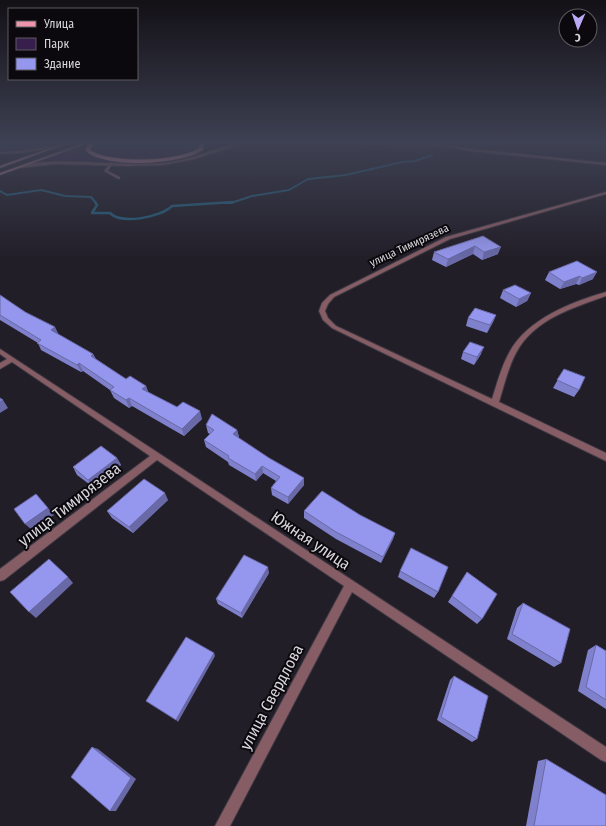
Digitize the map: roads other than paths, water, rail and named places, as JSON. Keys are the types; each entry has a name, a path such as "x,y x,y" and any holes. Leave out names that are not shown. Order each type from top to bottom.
{"street":[{"name":"улица Тимирязева","path":"494,404 334,327 325,319 322,311 325,303 332,296 448,238 606,193"},
{"path":"606,294 554,314 538,323 524,337 514,351 494,404 606,457"},
{"name":"Южная улица","path":"0,351 11,360 606,755"},
{"path":"0,367 11,360"},
{"name":"улица Тимирязева","path":"0,576 156,456"},
{"name":"улица Свердлова","path":"222,826 350,585"}],"waterway":[{"path":"222,203 231,203 252,196 289,190 304,182"},
{"path":"0,191 7,195 41,190 65,196 91,197 96,203"},
{"path":"95,202 97,205 92,213 110,213 123,219 151,216 167,210 172,206 233,202"}]}
